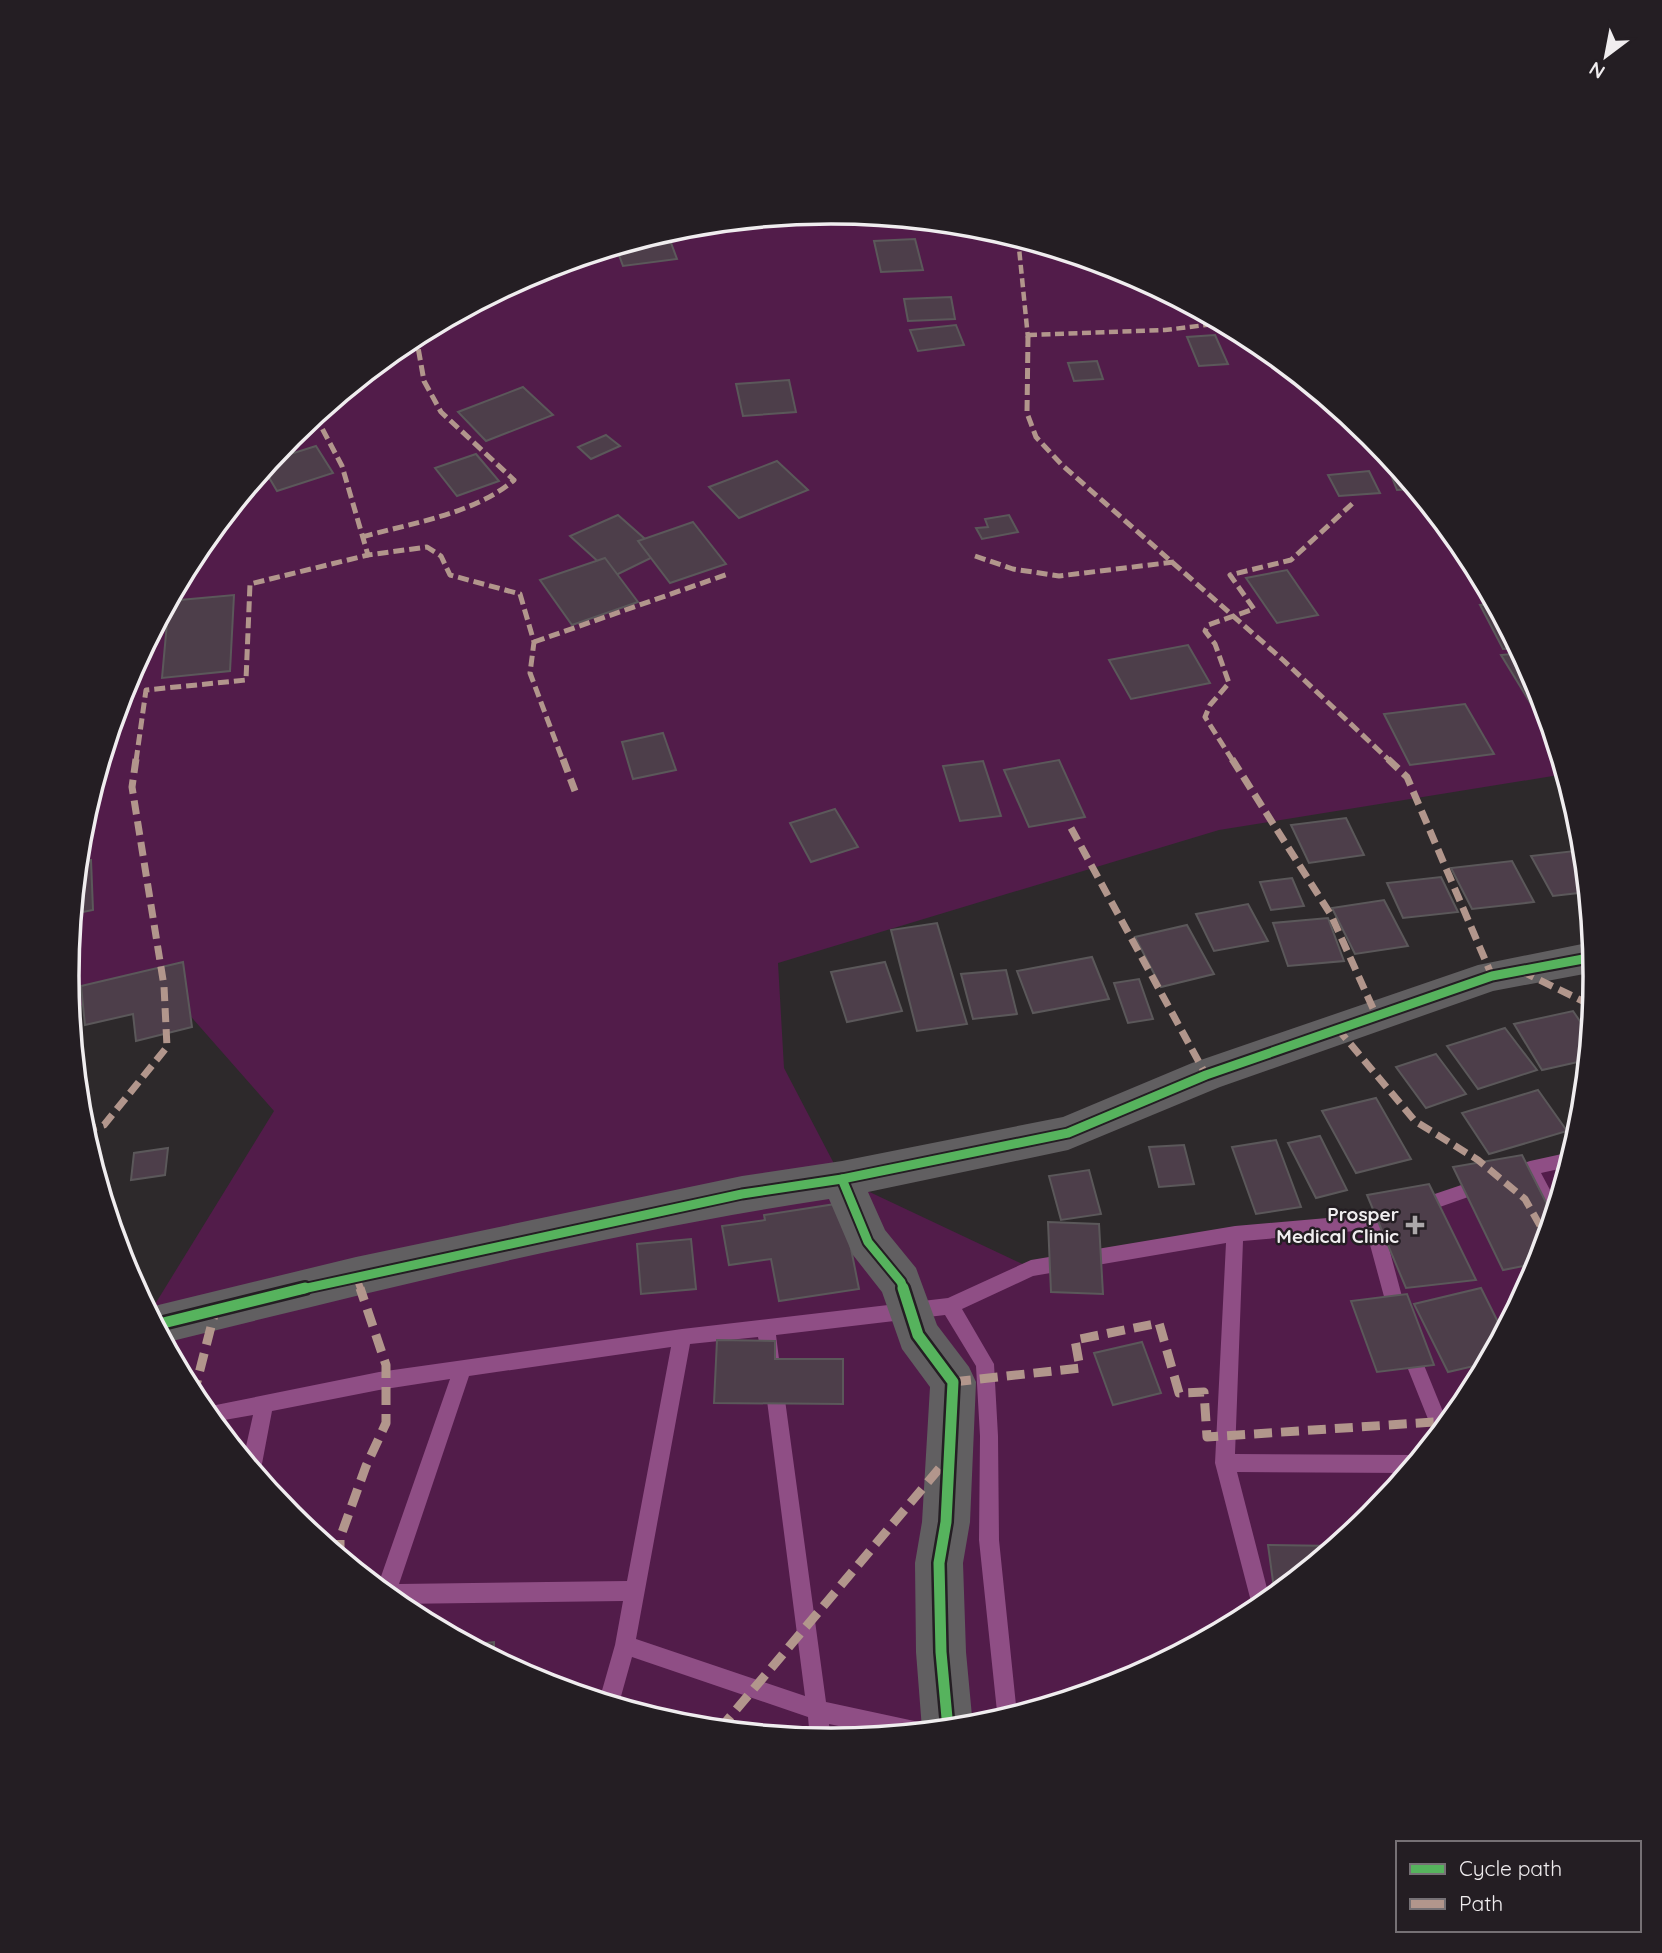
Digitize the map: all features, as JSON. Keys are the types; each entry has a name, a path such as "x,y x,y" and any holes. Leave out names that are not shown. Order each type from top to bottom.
{"street":[{"path":"164,1323 356,1276 742,1194 842,1179 1068,1133 1206,1075 1350,1023 1492,976 1583,959"},
{"path":"842,1179 868,1242 901,1282 918,1335 953,1382 946,1522 939,1563 941,1652 947,1719"}],"shaded area":[{"path":"831,224 880,226 978,239 1026,250 1073,264 1164,302 1249,351 1327,411 1397,481 1428,519 1482,600 1506,644 1526,689 1556,775 1219,830 778,963 784,1068 842,1179 1031,1268 1235,1234 1373,1222 1530,1168 1560,1161 1526,1264 1482,1353 1428,1434 1397,1472 1327,1542 1249,1602 1164,1651 1073,1689 978,1714 929,1722 831,1729 782,1727 684,1714 589,1689 498,1651 413,1602 335,1542 299,1508 234,1434 180,1353 154,1305 274,1111 164,986 80,1006 80,927 85,878 104,782 136,689 180,600 234,519 265,481 335,411 413,351 455,325 498,302 589,264 684,239 733,231"}],"building":[{"path":"915,239 923,270 881,272 874,241"},
{"path":"671,242 677,259 623,266 619,255"},
{"path":"951,297 955,319 908,321 904,299"},
{"path":"956,325 964,345 918,351 910,330"},
{"path":"1215,335 1228,364 1199,366 1187,337"},
{"path":"1097,361 1103,379 1074,381 1068,363"},
{"path":"789,380 796,412 743,416 736,384"},
{"path":"523,387 553,415 486,441 458,412"},
{"path":"606,435 620,446 591,459 578,447"},
{"path":"316,446 333,473 277,491 269,477 291,454"},
{"path":"476,454 499,481 457,496 435,468"},
{"path":"777,461 808,490 739,518 709,487"},
{"path":"1369,471 1380,493 1339,496 1328,475"},
{"path":"1391,475 1397,481 1404,490 1397,490"},
{"path":"618,515 661,553 614,576 570,536"},
{"path":"1009,515 1018,532 982,539 976,528 988,527 985,519"},
{"path":"693,522 726,564 670,583 638,541"},
{"path":"605,558 638,602 572,625 540,580"},
{"path":"1287,570 1318,615 1277,623 1246,578"},
{"path":"234,595 230,671 162,678 167,624 180,600"},
{"path":"1480,605 1485,605 1508,649 1503,649"},
{"path":"1188,645 1210,683 1131,699 1109,660"},
{"path":"1510,654 1532,706 1501,655"},
{"path":"1465,704 1494,754 1410,765 1384,714"},
{"path":"663,733 676,770 633,779 622,742"},
{"path":"1059,760 1085,817 1029,827 1004,770"},
{"path":"983,761 1001,816 960,821 943,766"},
{"path":"835,809 858,847 811,862 790,823"},
{"path":"1346,818 1364,855 1309,863 1291,825"},
{"path":"1573,851 1579,893 1553,896 1531,856"},
{"path":"91,860 93,910 82,912 85,878 88,861"},
{"path":"1512,861 1534,902 1472,909 1451,868"},
{"path":"1441,877 1458,912 1403,918 1387,883"},
{"path":"1292,878 1304,906 1271,910 1260,882"},
{"path":"1384,900 1408,946 1355,954 1332,908"},
{"path":"1248,904 1268,941 1214,951 1196,914"},
{"path":"1328,918 1344,961 1288,966 1273,923"},
{"path":"937,923 967,1024 917,1031 891,930"},
{"path":"1187,925 1214,974 1161,987 1135,937"},
{"path":"1092,957 1109,999 1033,1013 1017,971"},
{"path":"183,962 192,1027 136,1041 133,1014 85,1025 81,986"},
{"path":"885,962 902,1011 847,1022 831,972"},
{"path":"1006,970 1017,1014 973,1019 961,974"},
{"path":"1139,979 1153,1019 1128,1023 1114,983"},
{"path":"1573,1011 1582,1024 1578,1062 1542,1070 1514,1024"},
{"path":"1505,1028 1537,1070 1478,1089 1447,1046"},
{"path":"1436,1054 1466,1094 1426,1108 1396,1067"},
{"path":"1538,1090 1567,1131 1489,1154 1462,1113"},
{"path":"1376,1098 1411,1159 1356,1173 1322,1111"},
{"path":"1320,1136 1347,1190 1316,1198 1288,1143"},
{"path":"1276,1140 1301,1207 1256,1214 1232,1147"},
{"path":"1184,1145 1194,1184 1159,1187 1149,1147"},
{"path":"168,1148 165,1175 131,1180 134,1153"},
{"path":"1522,1155 1547,1205 1525,1266 1503,1270 1453,1167"},
{"path":"1089,1170 1101,1214 1061,1220 1049,1176"},
{"name":"Prosper Medical Clinic","path":"1429,1184 1476,1280 1406,1288 1367,1195"},
{"path":"842,1203 859,1289 779,1301 771,1259 729,1265 722,1226 765,1220 764,1215"},
{"path":"1048,1222 1099,1224 1103,1294 1051,1292"},
{"path":"691,1239 696,1289 641,1294 637,1244"},
{"path":"1481,1288 1498,1323 1474,1366 1448,1372 1414,1304"},
{"path":"1407,1294 1434,1365 1377,1372 1351,1301"},
{"path":"717,1340 775,1341 775,1359 843,1359 843,1404 714,1403"},
{"path":"1142,1342 1161,1393 1113,1405 1094,1353"},
{"path":"1268,1545 1322,1546 1289,1573 1273,1584"},
{"path":"494,1642 494,1649 483,1643"}],"waterway":[{"path":"1548,1202 1530,1168 1560,1161"},
{"path":"1417,1207 1485,1184"},
{"path":"1373,1222 1396,1214"},
{"path":"1235,1234 1373,1222"},
{"path":"1373,1222 1398,1315"},
{"path":"950,1306 1031,1268 1235,1234"},
{"path":"1225,1463 1235,1234"},
{"path":"766,1328 950,1306"},
{"path":"950,1306 985,1364 989,1436 989,1540 1006,1708"},
{"path":"682,1337 766,1328"},
{"path":"766,1328 770,1359"},
{"path":"219,1412 379,1381 682,1337"},
{"path":"635,1591 682,1337"},
{"path":"1409,1349 1437,1421"},
{"path":"389,1584 462,1370"},
{"path":"774,1385 817,1710"},
{"path":"253,1458 264,1404"},
{"path":"1225,1463 1404,1464"},
{"path":"1225,1463 1259,1595"},
{"path":"402,1594 635,1591"},
{"path":"625,1645 635,1591"},
{"path":"611,1696 625,1645"},
{"path":"625,1645 817,1710"},
{"path":"817,1710 890,1726"},
{"path":"817,1710 819,1729"}],"marked path":[{"path":"1019,248 1028,335 1027,413 1036,437 1062,465 1283,660 1407,777 1492,976"},
{"path":"1028,335 1165,330 1207,325"},
{"path":"362,537 467,505 488,497 514,480 441,412 424,381 418,348"},
{"path":"321,424 342,466 368,555 427,547 441,556 450,575 520,594 534,642 530,673 575,791"},
{"path":"1353,503 1291,560 1230,575 1254,609 1208,625 1205,631 1215,644 1229,683 1210,705 1205,717 1331,915 1376,1015"},
{"path":"94,1128 104,1125 167,1047 164,986 132,787 146,690 246,680 250,584 368,555"},
{"path":"975,556 1013,569 1059,576 1174,562"},
{"path":"534,642 728,574"},
{"path":"1071,828 1206,1075"},
{"path":"1521,971 1583,1001"},
{"path":"1337,1028 1415,1121 1478,1160 1525,1199 1540,1226"},
{"path":"340,1546 340,1538 366,1466 386,1423 386,1365 356,1276"},
{"path":"197,1380 215,1311"},
{"path":"953,1382 1080,1368 1075,1340 1159,1323 1179,1393 1204,1392 1207,1437 1436,1422"},
{"path":"727,1721 949,1457"}],"cycle path":[{"path":"164,1323 356,1276 742,1194 842,1179 1068,1133 1206,1075 1337,1028 1492,976 1583,959"},
{"path":"842,1179 868,1242 901,1282 918,1335 953,1382 946,1522 939,1563 941,1652 947,1719"}],"place":[{"name":"Prosper Medical Clinic","path":"1415,1225"}]}
